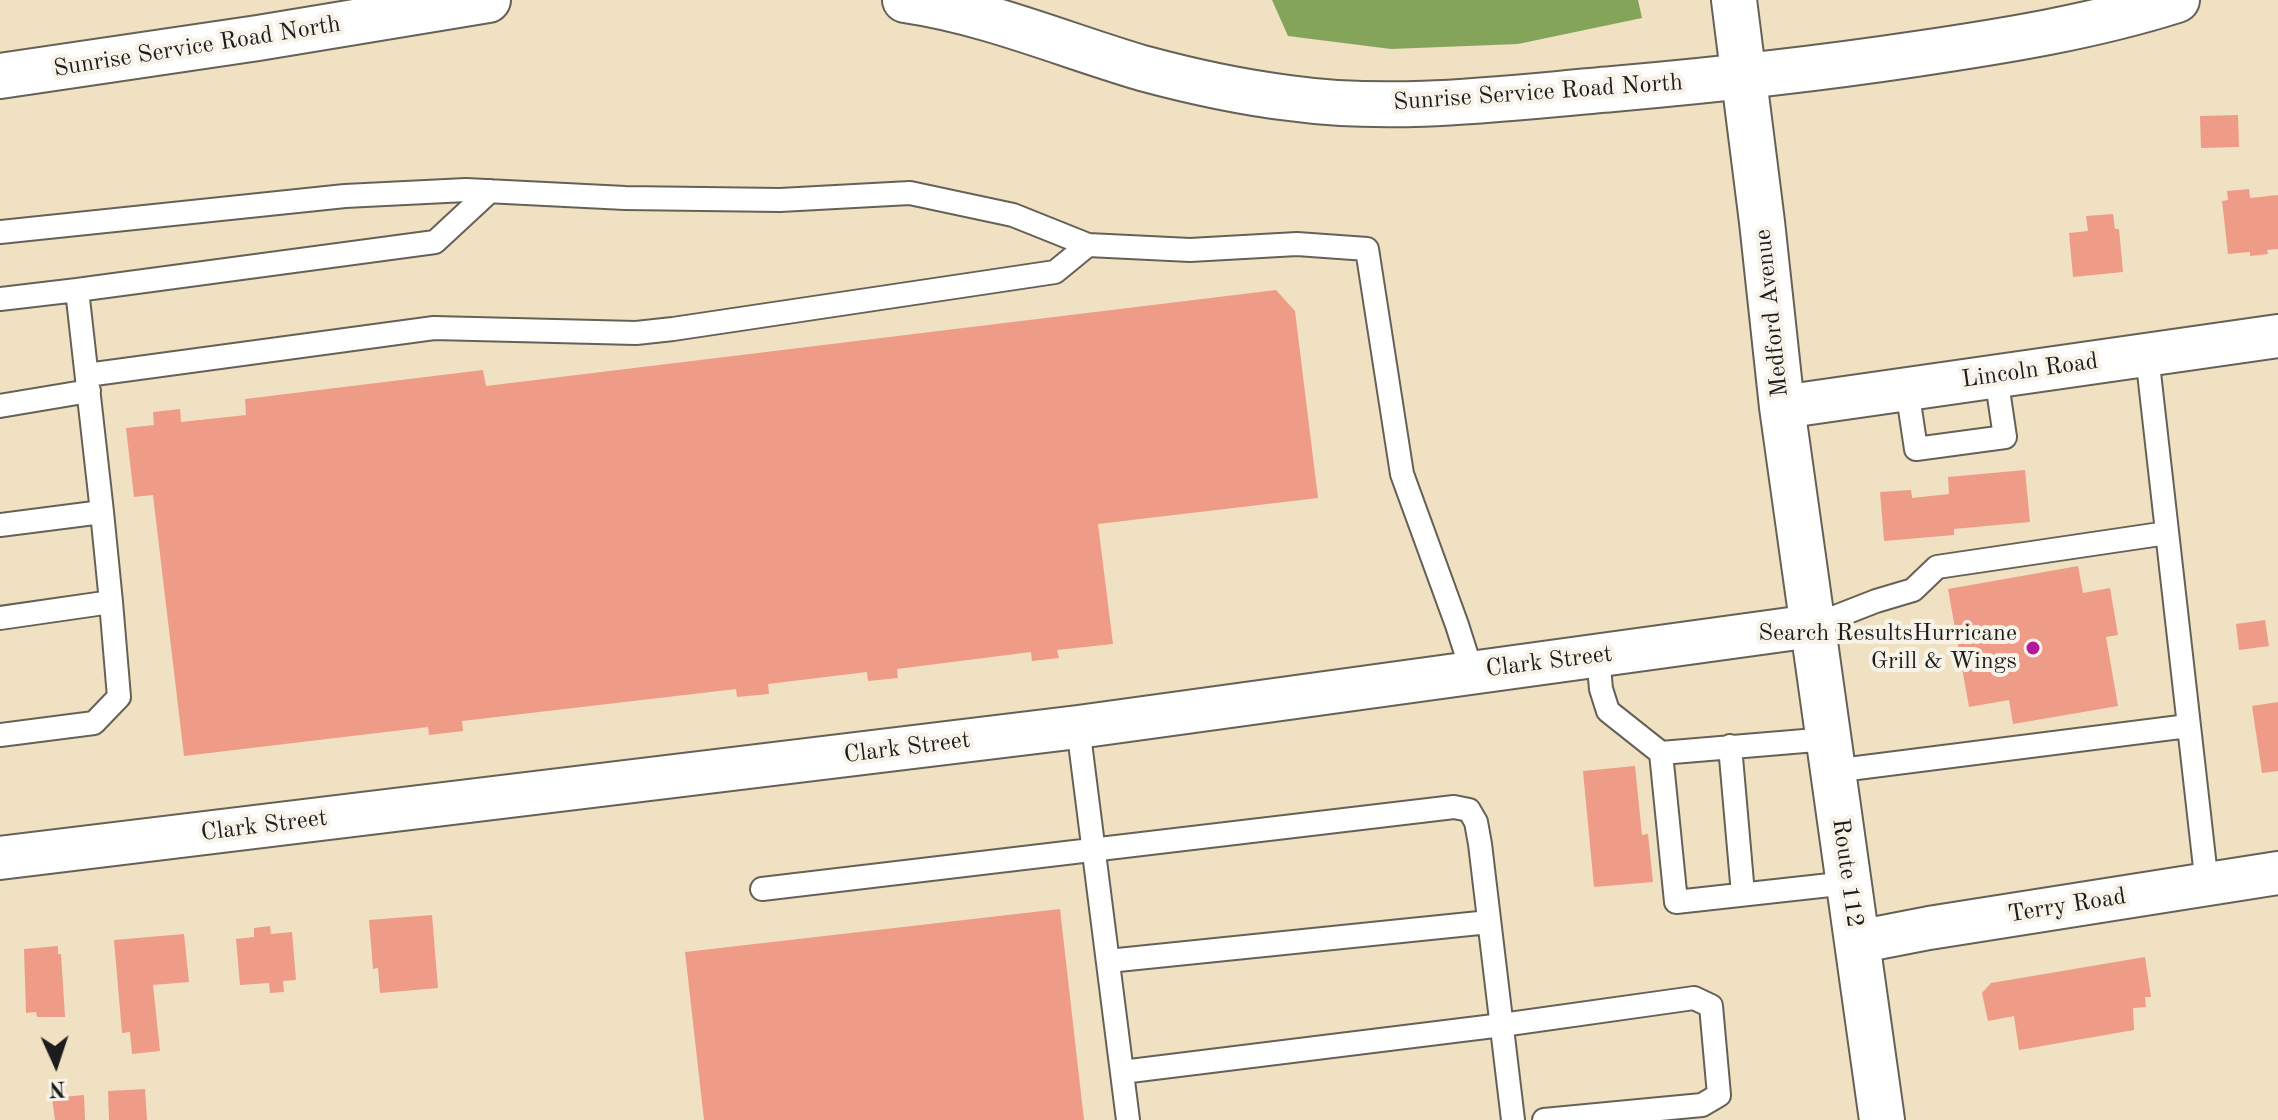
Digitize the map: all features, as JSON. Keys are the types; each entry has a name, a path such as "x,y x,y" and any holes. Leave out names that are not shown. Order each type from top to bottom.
{"main road":[{"name":"Sunrise Service Road North","path":"0,76 488,0"},
{"name":"Sunrise Service Road North","path":"905,0 983,18 1144,68 1223,87 1344,104 1470,101 1743,77 1989,44 2067,29 2177,0"},
{"name":"Medford Avenue","path":"1734,0 1782,407 1812,626"},
{"name":"Route 112","path":"1812,626 1882,1120"}],"street":[{"name":"Lincoln Road","path":"1782,407 2278,336"},
{"name":"Clark Street","path":"0,858 1078,727 1812,626"},
{"name":"Terry Road","path":"1857,942 2278,873"}],"lane":[{"path":"0,232 345,196 466,190 625,198 780,200 910,193 1013,215 1088,245 1190,250 1297,244 1367,249 1402,474 1472,672"},
{"path":"0,299 435,242 490,191"},
{"path":"0,406 88,383 434,328 636,333 673,329 1055,272 1088,245"},
{"path":"0,735 94,723 119,697 77,290"},
{"path":"2147,355 2207,885"},
{"path":"1907,389 1916,449 2005,437 1996,376"},
{"path":"0,525 102,512"},
{"path":"1812,626 1913,590 1937,567 2167,533"},
{"path":"0,618 111,602"},
{"path":"1598,656 1601,689 1608,711 1661,753 1730,746 1830,755 2188,726"},
{"path":"1078,727 1128,1120"},
{"path":"1730,746 1743,894"},
{"path":"1661,753 1676,902 1848,883"},
{"path":"762,889 1454,807 1469,810 1476,822 1513,1120"},
{"path":"1108,961 1489,922"},
{"path":"1122,1072 1694,998 1711,1006 1719,1095 1702,1105 1544,1120"}],"green space":[{"path":"1272,0 1638,0 1642,18 1518,44 1391,49 1288,36"}],"building":[{"path":"2238,115 2239,147 2201,148 2200,116"},
{"path":"2249,189 2250,198 2278,195 2278,249 2267,250 2268,254 2250,256 2250,252 2228,254 2222,201 2228,200 2227,191"},
{"path":"2113,214 2115,229 2119,229 2123,272 2073,277 2069,233 2088,231 2086,216"},
{"path":"1276,290 1295,311 1318,498 1098,524 1113,644 1057,650 1059,658 1032,661 1031,652 897,669 898,678 868,681 867,672 768,684 769,694 737,697 736,689 462,721 463,731 429,735 428,727 184,756 153,495 134,497 126,428 154,425 153,412 180,409 181,422 246,415 245,399 483,370 486,386"},
{"path":"2025,470 2030,522 1954,529 1954,535 1884,541 1880,492 1911,490 1912,498 1949,494 1948,477"},
{"path":"2078,566 2083,593 2110,588 2118,635 2106,637 2118,706 2013,724 2009,700 1969,707 1948,589"},
{"path":"2265,620 2269,646 2239,650 2236,624"},
{"path":"2278,702 2278,771 2262,773 2252,706"},
{"path":"1635,766 1642,835 1648,834 1653,882 1594,887 1583,771"},
{"path":"1060,909 1084,1120 704,1120 685,952"},
{"path":"432,915 438,988 380,993 378,968 373,969 369,920"},
{"path":"270,926 271,934 292,932 296,980 283,981 284,992 270,993 269,983 240,985 236,939 254,937 254,928"},
{"path":"184,934 189,982 153,985 160,1051 132,1054 130,1032 122,1033 114,940"},
{"path":"58,946 65,1017 37,1017 36,1012 26,1013 24,949"},
{"path":"2145,957 2151,997 2145,997 2146,1007 2133,1008 2134,1030 2019,1050 2014,1016 1988,1021 1982,993 1991,983"},
{"path":"145,1089 147,1120 109,1120 108,1091"},
{"path":"84,1095 85,1120 55,1120 52,1098"}],"place":[{"name":"Search ResultsHurricane Grill & Wings","path":"2033,648"}]}
